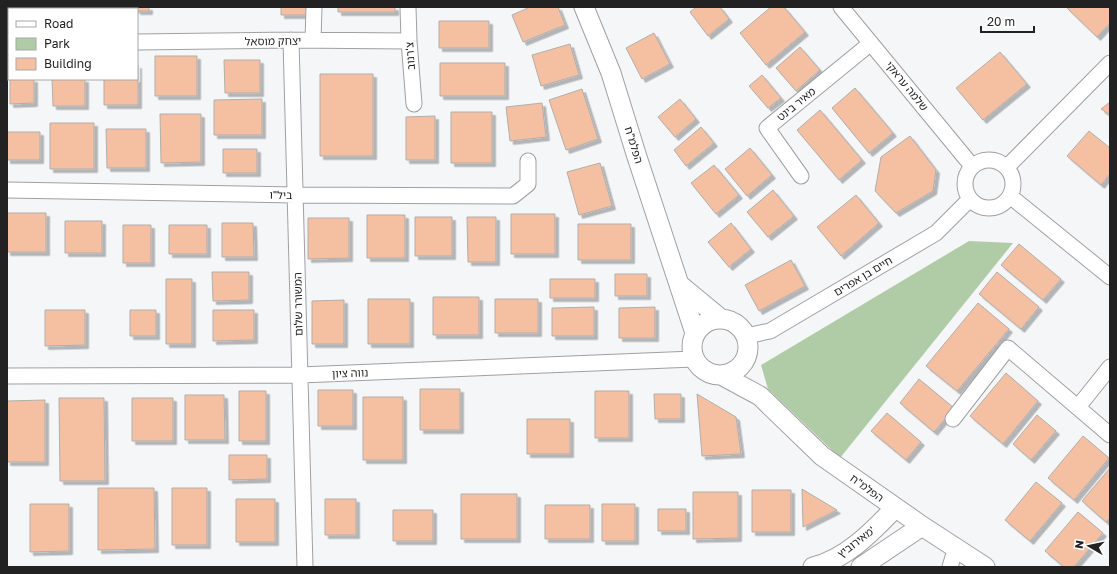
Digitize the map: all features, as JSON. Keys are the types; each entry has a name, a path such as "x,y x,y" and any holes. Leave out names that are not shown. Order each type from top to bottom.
{"street":[{"path":"313,40 314,7"},
{"name":"צ'רנוב","path":"408,7 414,104"},
{"name":"הפלמ\"ח","path":"584,7 612,72 637,157 695,333 692,346 694,359 699,366 705,372 723,376 760,396 822,456 895,508 985,567"},
{"name":"שלמה עראקי","path":"841,7 972,166"},
{"name":"יצחק מוסאל","path":"138,42 291,40 409,41"},
{"name":"המשורר שלום","path":"291,40 306,567"},
{"name":"מאיר בינט","path":"801,176 767,128 871,43"},
{"path":"1007,167 1110,63"},
{"path":"986,160 994,160 1007,167 1013,181 1013,189 1010,196 999,206 992,208 984,208 976,205 966,193 965,186 965,179 972,166 986,160"},
{"name":"ביל\"ו","path":"7,190 296,195 513,196 528,184 528,161"},
{"path":"1010,196 1110,276"},
{"name":"חיים בן אפרים","path":"746,336 770,331 936,233 970,199"},
{"path":"680,285 721,319"},
{"path":"695,333 706,322 721,319 729,320 742,329 748,344 748,353 745,361 740,368 723,376"},
{"path":"953,419 1008,348 1110,435"},
{"name":"נווה ציון","path":"7,376 300,375 694,359"},
{"name":"הפלמ\"ח","path":"745,361 760,396"},
{"path":"1078,407 1110,367"},
{"name":"מאירוביץ'","path":"813,567 821,565 839,556 858,544 895,508"},
{"name":"מאירוביץ'","path":"861,567 922,526"},
{"path":"950,567 953,557 958,550"}],"green space":[{"path":"969,241 1013,243 840,458 768,389 761,365"}],"building":[{"path":"58,7 110,7 110,8"},
{"path":"149,7 149,11 138,11 138,8 122,8"},
{"path":"281,7 310,7 310,15 281,15"},
{"path":"338,7 395,7 395,12 338,12"},
{"path":"530,7 558,7 565,25 523,42 512,15"},
{"path":"696,7 720,7 729,19 708,36 690,12"},
{"path":"771,7 784,7 805,32 766,65 740,33"},
{"path":"1066,7 1108,7 1110,8 1110,23 1097,37"},
{"path":"439,21 489,21 489,48 439,48"},
{"path":"654,33 670,64 642,79 626,48"},
{"path":"570,44 579,75 541,86 532,55"},
{"path":"800,47 820,70 796,91 776,68"},
{"path":"1000,52 1027,84 983,120 956,88"},
{"path":"155,56 197,56 197,96 155,96"},
{"path":"224,60 260,60 260,93 225,93"},
{"path":"440,63 505,63 505,96 440,96"},
{"path":"320,74 373,74 373,156 320,156"},
{"path":"762,75 781,98 768,108 749,86"},
{"path":"10,80 34,80 34,103 10,104"},
{"path":"52,80 85,80 85,106 53,106"},
{"path":"104,80 138,80 138,105 104,105"},
{"path":"855,88 893,133 869,153 832,108"},
{"path":"582,89 598,139 566,150 549,100"},
{"path":"262,99 262,135 214,135 214,100"},
{"path":"680,99 696,119 675,137 658,117"},
{"path":"1110,102 1110,115 1101,109"},
{"path":"542,103 546,137 510,141 506,107"},
{"path":"820,110 862,160 839,180 797,130"},
{"path":"451,112 492,112 492,163 451,163"},
{"path":"160,114 201,114 201,162 161,163"},
{"path":"435,116 435,160 406,160 406,117"},
{"path":"50,123 94,123 94,169 50,169"},
{"path":"701,127 714,143 686,166 674,150"},
{"path":"106,129 146,129 146,168 107,168"},
{"path":"1089,131 1110,148 1110,174 1101,185 1067,156"},
{"path":"7,132 40,132 40,160 7,160"},
{"path":"910,136 936,170 933,191 896,213 875,191 881,157"},
{"path":"750,148 772,175 747,196 725,169"},
{"path":"223,149 257,149 257,173 223,173"},
{"path":"600,163 612,206 579,215 567,172"},
{"path":"714,165 739,195 716,214 691,183"},
{"path":"773,190 794,216 768,237 747,212"},
{"path":"856,195 879,223 841,256 817,227"},
{"path":"7,213 46,213 46,252 7,252"},
{"path":"511,214 555,214 555,254 511,254"},
{"path":"367,215 405,215 405,258 367,258"},
{"path":"415,217 452,217 452,256 415,256"},
{"path":"467,217 496,217 496,262 468,262"},
{"path":"308,218 349,218 349,258 308,259"},
{"path":"65,221 102,221 102,253 65,253"},
{"path":"222,223 253,223 254,257 222,257"},
{"path":"731,223 751,249 729,267 708,242"},
{"path":"578,224 631,224 631,260 578,260"},
{"path":"123,225 151,225 151,263 123,263"},
{"path":"169,225 207,225 207,254 169,254"},
{"path":"1019,244 1061,279 1043,300 1001,265"},
{"path":"791,260 805,286 759,311 745,285"},
{"path":"212,272 249,272 249,300 213,301"},
{"path":"997,272 1039,307 1021,329 979,294"},
{"path":"615,274 647,274 647,296 615,296"},
{"path":"166,279 192,279 192,344 166,344"},
{"path":"550,279 595,279 595,298 550,298"},
{"path":"433,297 479,297 479,335 433,335"},
{"path":"368,299 410,299 410,344 368,344"},
{"path":"495,299 538,299 538,333 495,333"},
{"path":"344,300 344,344 312,344 312,301"},
{"path":"978,303 1009,329 957,391 926,366"},
{"path":"594,307 594,336 552,336 552,308"},
{"path":"655,307 655,338 619,338 619,308"},
{"path":"45,310 85,310 85,345 45,346"},
{"path":"130,310 156,310 156,336 130,336"},
{"path":"213,310 254,310 254,340 213,341"},
{"path":"1006,373 1038,401 1003,444 970,416"},
{"path":"919,379 954,408 934,432 900,403"},
{"path":"420,389 460,389 460,430 420,430"},
{"path":"318,390 353,390 353,426 318,426"},
{"path":"239,391 266,391 266,441 239,441"},
{"path":"595,391 629,391 629,438 595,438"},
{"path":"654,394 681,394 681,419 655,419"},
{"path":"697,394 736,417 741,454 702,456"},
{"path":"185,395 224,395 225,440 185,440"},
{"path":"363,397 403,397 403,460 363,460"},
{"path":"59,398 104,398 105,481 60,481"},
{"path":"132,398 173,398 173,441 132,441"},
{"path":"45,400 45,462 7,462 7,401"},
{"path":"887,413 921,442 906,460 871,431"},
{"path":"1037,415 1056,431 1031,460 1013,444"},
{"path":"527,419 570,419 570,454 527,454"},
{"path":"1083,436 1109,458 1074,500 1048,478"},
{"path":"229,455 267,455 267,479 229,480"},
{"path":"1110,468 1110,518 1106,522 1082,501"},
{"path":"1036,482 1062,503 1030,541 1005,520"},
{"path":"98,488 154,488 155,549 98,550"},
{"path":"172,488 207,488 207,545 172,545"},
{"path":"802,489 837,510 803,527"},
{"path":"752,490 791,490 791,532 752,532"},
{"path":"693,492 738,492 738,538 693,539"},
{"path":"461,494 517,494 517,539 461,539"},
{"path":"236,499 275,499 275,542 236,542"},
{"path":"325,499 356,499 356,535 325,535"},
{"path":"30,504 69,504 69,551 30,552"},
{"path":"602,504 635,504 635,541 602,541"},
{"path":"545,505 590,505 590,539 545,539"},
{"path":"658,509 686,509 686,531 658,531"},
{"path":"393,510 433,510 433,541 393,541"},
{"path":"1078,512 1103,533 1074,567 1064,567 1045,551"}]}
